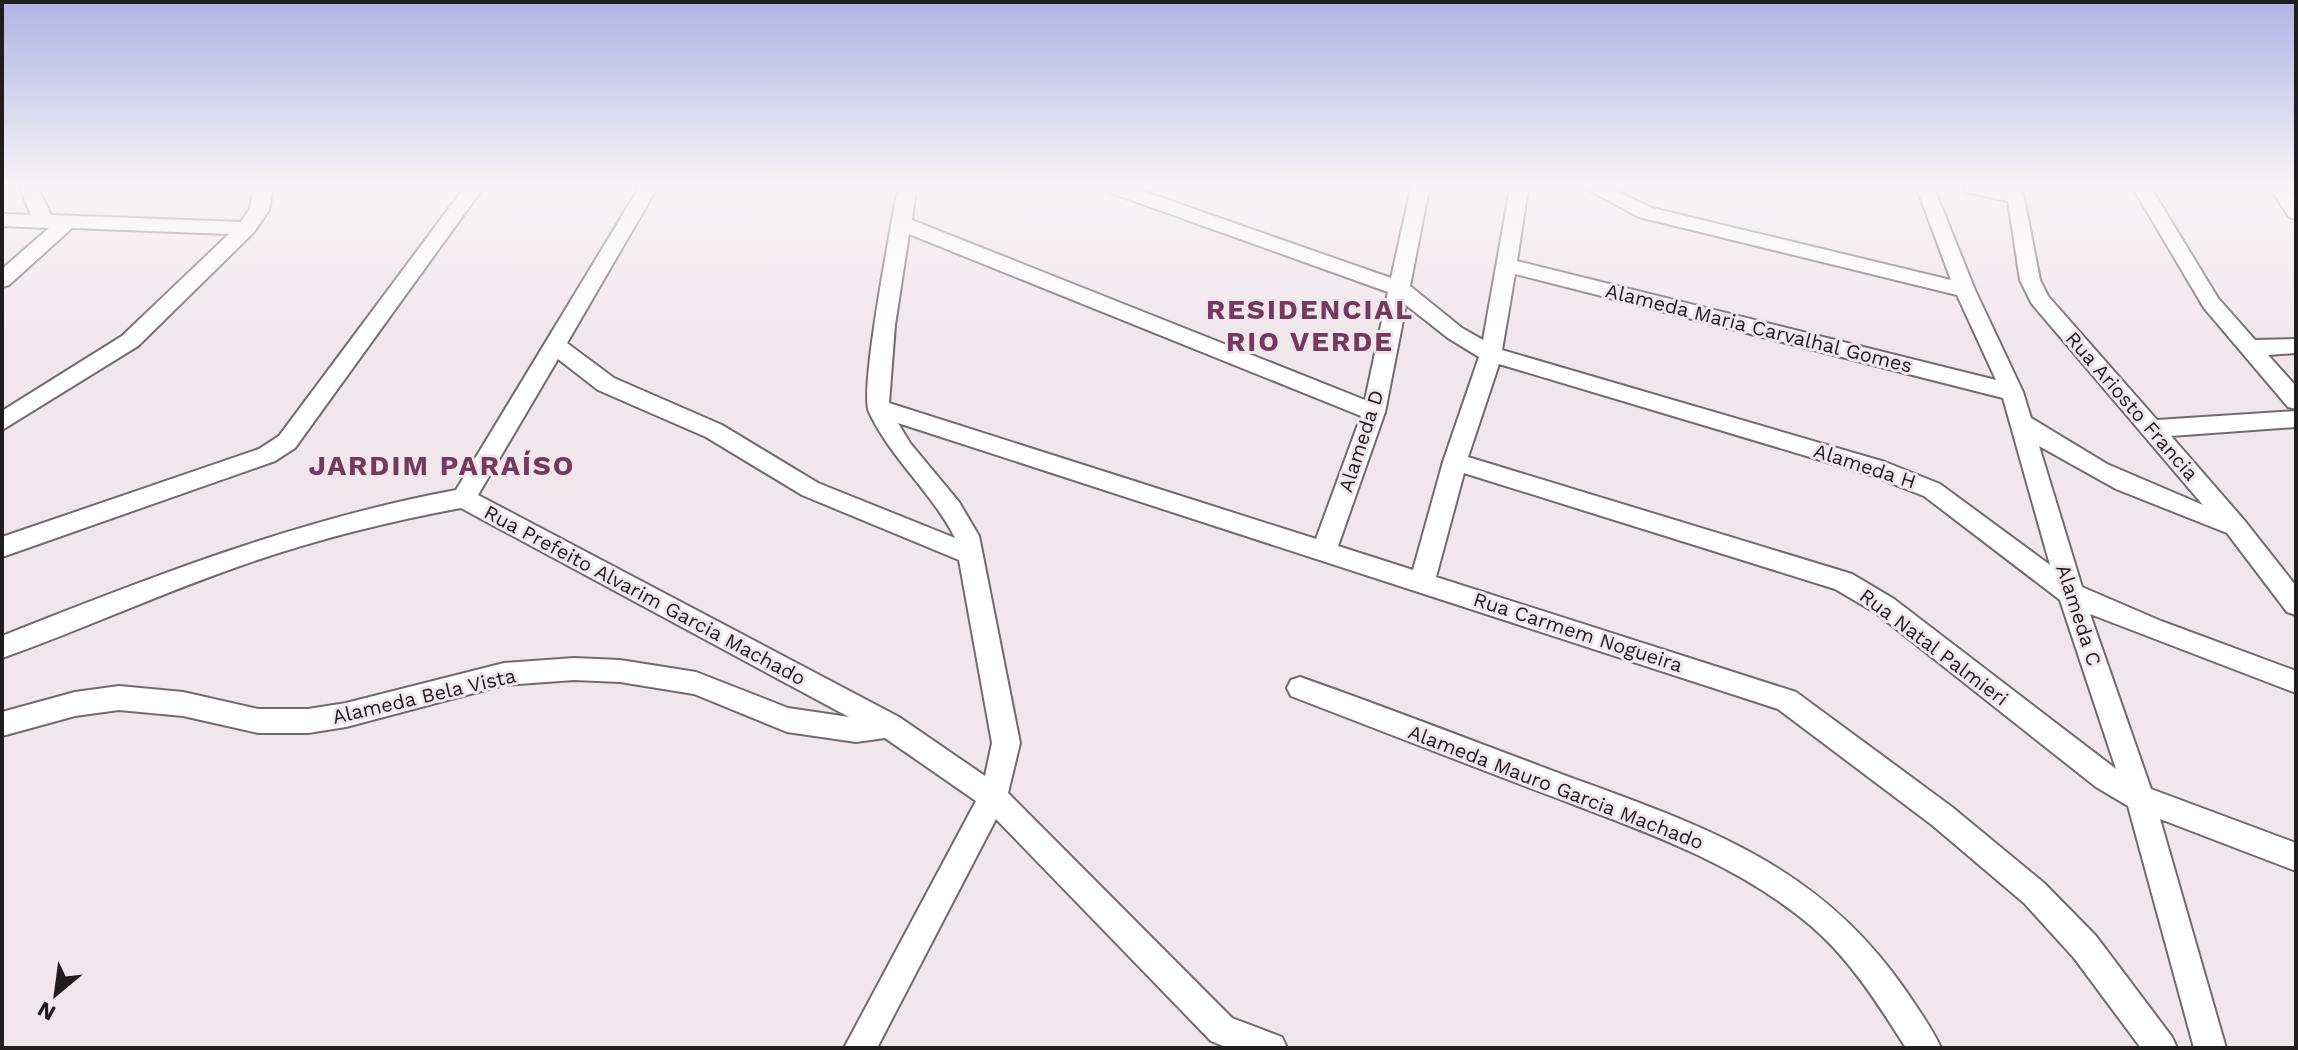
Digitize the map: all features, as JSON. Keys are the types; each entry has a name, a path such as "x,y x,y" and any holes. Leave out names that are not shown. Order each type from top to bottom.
{"street":[{"path":"2,280 50,237"},
{"path":"2,422 130,341 238,237"},
{"path":"2,547 267,455 287,442 438,237"},
{"path":"464,498 619,237"},
{"path":"860,1048 993,797 1006,743 972,555 963,528 902,449 878,408 880,364 899,237"},
{"path":"936,237 1374,412"},
{"name":"Alameda H","path":"1255,237 1399,288 1455,333 1491,354 1920,483 2071,594 2152,629 2296,682"},
{"name":"Alameda D","path":"1324,551 1374,412 1407,237"},
{"path":"1422,583 1455,462 1491,354 1511,237"},
{"path":"1745,237 1965,290"},
{"name":"Alameda C","path":"1947,237 1965,290 2012,392 2071,594 2140,798 2210,1048"},
{"name":"Rua Ariosto Francia","path":"2024,237 2034,291 2236,527 2296,605"},
{"path":"2170,237 2198,286 2296,401"},
{"name":"Alameda Maria Carvalhal Gomes","path":"1506,265 2012,392"},
{"path":"554,345 599,380 714,431 810,489 972,555"},
{"path":"2249,348 2296,346"},
{"name":"Rua Carmem Nogueira","path":"878,408 1787,700 1942,816 2034,893 2085,947 2161,1048"},
{"path":"2154,429 2296,419"},
{"path":"2022,423 2098,472 2142,493 2236,527"},
{"name":"Rua Natal Palmieri","path":"1455,462 1830,576 1854,586 1885,606 2061,745 2140,798 2296,857"},
{"name":"Rua Prefeito Alvarim Garcia Machado","path":"2,647 325,527 396,509 464,498 889,725 993,797 1220,1039"},
{"name":"Alameda Bela Vista","path":"2,724 75,704 119,698 183,704 258,721 308,721 346,715 504,674 574,669 620,671 696,683 787,720 856,730 889,725"},
{"name":"Alameda Mauro Garcia Machado","path":"1300,688 1672,829 1732,858 1819,914 1850,943 1873,970 1925,1048"},
{"path":"1220,1039 1271,1048"}],"district":[{"name":"RESIDENCIAL RIO VERDE","path":"1310,325"},
{"name":"JARDIM PARAÍSO","path":"442,465"}]}
